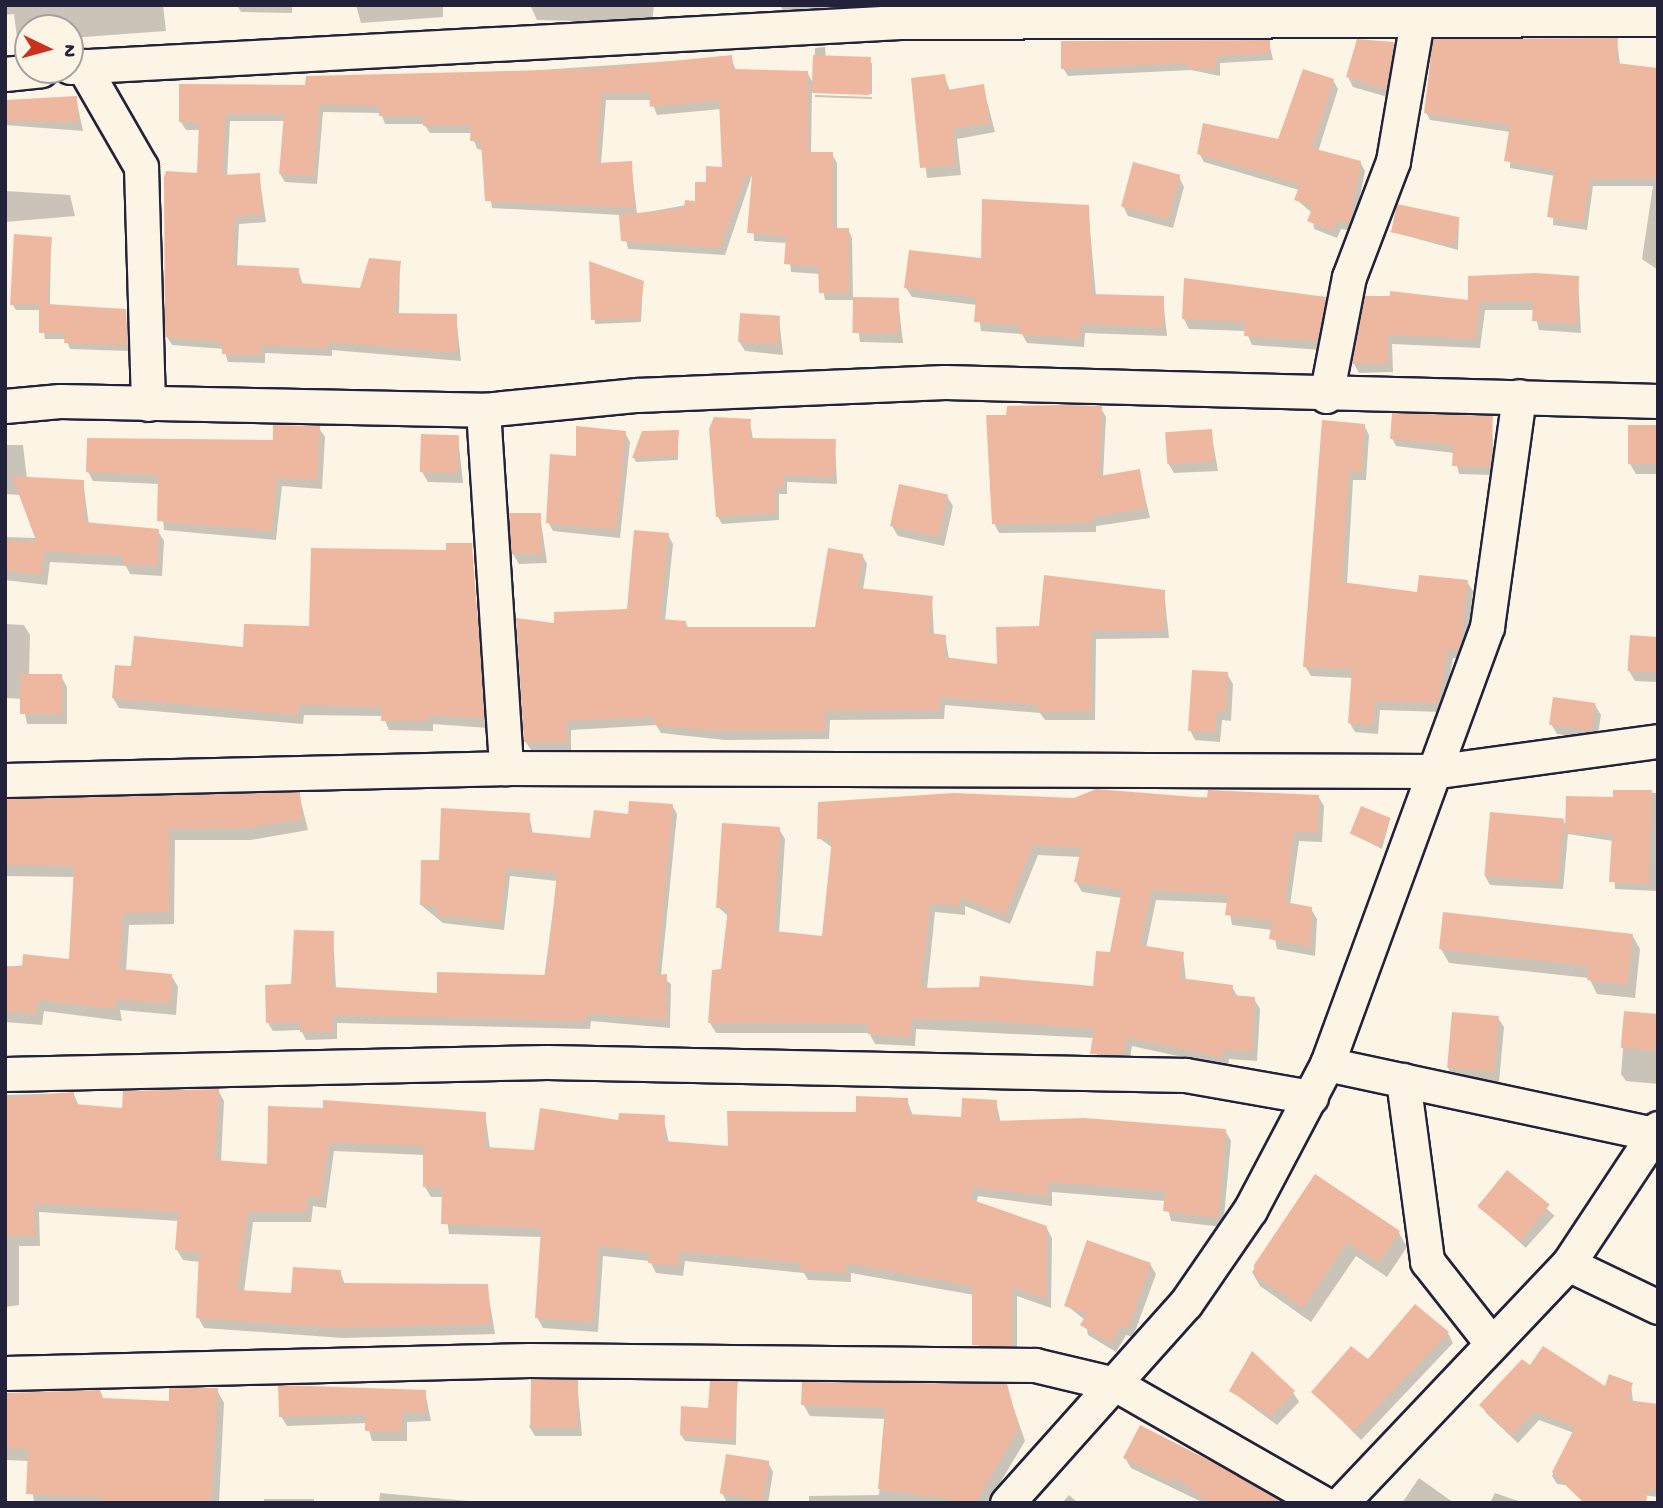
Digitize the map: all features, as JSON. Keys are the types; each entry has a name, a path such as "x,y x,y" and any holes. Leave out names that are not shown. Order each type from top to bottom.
{"street":[{"path":"84,66 900,22 1400,16 1658,19"},
{"path":"1326,396 1349,277 1393,161 1400,16"},
{"path":"84,77 141,167 148,404"},
{"path":"5,406 148,404 483,410 637,395 945,382 1326,396 1519,396 1658,401"},
{"path":"1007,1503 1186,1303 1250,1210 1328,1064 1438,771 1487,627 1519,396"},
{"path":"483,410 506,768"},
{"path":"5,780 506,768 1438,771 1658,741"},
{"path":"5,1074 561,1062 1186,1075 1311,1097"},
{"path":"1328,1064 1654,1130 1568,1264 1341,1503"},
{"path":"1403,1080 1427,1261 1492,1344"},
{"path":"1568,1264 1658,1307"},
{"path":"5,1373 543,1360 1035,1365 1115,1384 1323,1503"}],"building":[{"path":"1618,38 1616,63 1658,68 1658,178 1590,179 1583,223 1547,217 1554,170 1504,161 1510,125 1424,113 1433,39"},
{"path":"1357,39 1394,42 1386,89 1346,77"},
{"path":"1270,40 1270,53 1217,56 1216,69 1188,69 1188,63 1061,69 1061,41"},
{"path":"732,55 733,69 808,71 808,152 833,152 833,228 849,228 849,293 819,293 818,267 784,264 786,236 747,233 752,176 746,174 720,248 621,241 619,215 684,208 685,200 695,201 695,182 706,182 706,166 722,167 719,100 650,107 649,92 602,93 597,163 632,161 634,208 485,201 481,142 470,141 471,125 423,126 423,116 379,116 379,106 319,104 314,176 279,174 284,114 226,114 222,175 260,173 262,214 235,216 233,265 299,268 299,283 360,288 369,258 401,261 395,313 457,314 457,353 329,342 328,348 261,345 261,355 222,354 222,342 165,337 164,177 166,171 197,173 199,123 179,122 179,84 305,85 306,76 593,69"},
{"path":"813,55 871,57 870,95 812,93"},
{"path":"1303,69 1334,79 1312,148 1361,161 1349,223 1337,221 1333,231 1307,221 1313,207 1294,200 1300,184 1197,154 1203,123 1278,139"},
{"path":"945,74 947,90 984,84 990,123 953,129 956,165 920,168 911,78"},
{"path":"77,96 78,122 5,121 5,100"},
{"path":"1133,162 1180,175 1168,219 1121,206"},
{"path":"982,199 1089,205 1092,294 1164,296 1163,328 1081,324 1080,339 1019,334 1020,326 974,322 976,297 904,288 909,250 981,258"},
{"path":"1397,204 1460,217 1454,246 1391,232"},
{"path":"14,234 52,237 47,304 126,309 127,345 64,343 65,333 39,333 39,304 10,305"},
{"path":"589,261 644,281 639,318 591,320"},
{"path":"1535,273 1579,276 1577,324 1532,321 1533,301 1480,302 1475,339 1388,335 1388,363 1352,364 1365,296 1390,296 1390,291 1468,300 1468,276"},
{"path":"1184,278 1326,297 1317,341 1244,336 1245,322 1182,319"},
{"path":"853,297 899,298 898,334 852,333"},
{"path":"740,313 780,316 778,345 738,342"},
{"path":"1007,406 1102,406 1099,476 1140,469 1146,508 1092,517 1092,523 992,524 986,415 1006,415"},
{"path":"1392,413 1493,416 1490,467 1452,466 1453,445 1390,439"},
{"path":"714,417 751,419 749,438 836,439 834,477 784,475 783,487 776,487 775,513 716,517 709,429"},
{"path":"1322,420 1365,424 1361,472 1349,471 1342,582 1417,592 1419,575 1468,580 1461,641 1458,650 1448,649 1438,703 1375,701 1373,725 1348,723 1352,669 1303,667"},
{"path":"273,425 320,426 317,480 277,478 272,531 157,521 158,475 86,472 87,438 273,440"},
{"path":"1628,425 1658,425 1658,464 1628,464"},
{"path":"576,426 626,431 616,530 546,523 550,454 576,456"},
{"path":"1212,429 1214,461 1167,464 1165,432"},
{"path":"679,430 677,456 632,458 642,431"},
{"path":"421,434 459,435 458,473 420,472"},
{"path":"12,476 84,480 84,522 159,529 157,566 122,564 123,556 44,551 41,575 5,570 5,539 37,543"},
{"path":"899,484 948,494 939,536 890,526"},
{"path":"509,513 541,513 541,554 509,554"},
{"path":"634,530 669,533 660,619 686,621 686,627 815,627 828,548 863,554 858,588 933,596 929,633 946,635 944,657 997,664 996,627 1039,626 1044,575 1165,590 1164,630 1091,630 1091,711 1038,712 1038,705 940,697 940,710 825,711 825,731 719,731 654,725 654,717 567,721 567,742 524,742 516,618 554,623 554,612 627,609"},
{"path":"446,543 472,543 484,718 428,715 428,721 381,721 382,707 299,705 298,715 112,698 115,665 131,666 134,636 243,647 244,624 309,626 311,548 446,550"},
{"path":"1630,635 1658,637 1655,673 1627,671"},
{"path":"1192,670 1228,672 1226,711 1217,711 1215,732 1188,731"},
{"path":"20,674 62,674 62,714 20,714"},
{"path":"1553,697 1596,703 1592,731 1549,725"},
{"path":"1096,789 1207,798 1208,790 1319,795 1317,833 1294,831 1285,902 1312,907 1310,947 1269,939 1272,921 1225,915 1228,894 1151,890 1140,945 1184,952 1180,978 1233,985 1232,995 1255,997 1252,1052 1224,1049 1223,1058 1127,1037 1124,1054 1090,1054 1094,1029 978,1020 911,1019 910,1037 868,1034 868,1024 708,1023 712,970 721,969 728,908 716,908 722,823 780,827 774,931 822,936 832,839 817,839 818,802 954,793 1074,798","holes":["1033,845 1081,848 1074,882 1122,890 1110,952 1096,951 1093,986 980,976 979,987 921,988 930,903 960,906 960,897 1005,915"]},
{"path":"1613,790 1652,790 1649,884 1609,882 1612,834 1565,833 1566,796 1613,797"},
{"path":"300,792 302,819 244,828 169,829 169,912 123,913 120,969 172,974 170,1004 115,999 116,1009 38,1000 36,1014 5,1011 5,966 22,967 23,954 69,959 74,866 5,865 5,799"},
{"path":"629,801 673,804 657,975 667,974 666,1020 587,1013 586,1021 333,1015 333,1031 300,1032 300,1022 266,1023 265,985 291,984 294,930 334,931 332,987 437,993 437,972 546,975 557,873 506,868 500,922 436,915 436,906 420,905 421,860 439,860 441,808 530,813 529,832 590,838 594,810 628,814"},
{"path":"1361,806 1391,818 1379,846 1350,834"},
{"path":"1490,812 1564,818 1558,882 1484,876"},
{"path":"1443,912 1633,934 1627,985 1587,980 1588,966 1439,949"},
{"path":"1624,1011 1658,1014 1655,1051 1621,1048"},
{"path":"1452,1012 1499,1016 1494,1072 1447,1068"},
{"path":"219,1089 215,1160 267,1164 268,1106 323,1108 323,1100 486,1112 484,1147 534,1150 540,1108 618,1120 619,1113 665,1115 664,1141 728,1146 727,1111 856,1112 856,1096 908,1098 908,1114 961,1117 962,1098 997,1100 996,1121 1084,1118 1226,1129 1218,1218 1163,1211 1165,1191 1047,1182 1047,1196 973,1187 970,1199 1047,1226 1046,1299 1012,1287 1012,1346 972,1345 972,1286 846,1263 846,1273 800,1270 801,1263 680,1251 678,1266 648,1263 649,1252 598,1246 593,1322 535,1318 541,1228 441,1224 442,1187 423,1187 423,1146 329,1142 321,1198 308,1196 306,1212 248,1212 237,1290 291,1293 293,1267 341,1270 340,1283 488,1284 491,1324 336,1328 196,1318 199,1252 175,1250 178,1212 34,1203 35,1236 5,1236 5,1098 74,1092 74,1104 122,1108 123,1091"},
{"path":"1507,1170 1550,1205 1520,1241 1477,1207"},
{"path":"1315,1174 1400,1231 1379,1263 1347,1242 1303,1308 1254,1275 1254,1265"},
{"path":"1087,1240 1151,1263 1128,1328 1121,1326 1111,1343 1080,1325 1087,1314 1064,1306"},
{"path":"1415,1304 1449,1332 1354,1431 1311,1392 1351,1346 1368,1359"},
{"path":"1543,1346 1605,1386 1609,1374 1633,1383 1627,1400 1658,1404 1658,1491 1648,1490 1646,1503 1584,1503 1552,1472 1575,1427 1534,1411 1512,1435 1479,1405 1522,1359 1530,1365"},
{"path":"1252,1351 1295,1391 1271,1416 1229,1391"},
{"path":"531,1379 578,1380 577,1428 530,1427"},
{"path":"710,1381 738,1381 733,1439 680,1435 681,1406 708,1408"},
{"path":"802,1382 1007,1384 1019,1428 975,1503 878,1489 885,1408 801,1405"},
{"path":"278,1385 426,1390 426,1412 402,1412 402,1432 365,1431 365,1414 279,1417"},
{"path":"169,1388 218,1388 211,1503 100,1503 100,1497 26,1494 28,1449 5,1448 5,1393 100,1390 103,1398 169,1401"},
{"path":"1140,1425 1222,1467 1284,1503 1210,1503 1174,1477 1171,1482 1123,1458"},
{"path":"726,1454 769,1461 763,1500 720,1494"}]}
